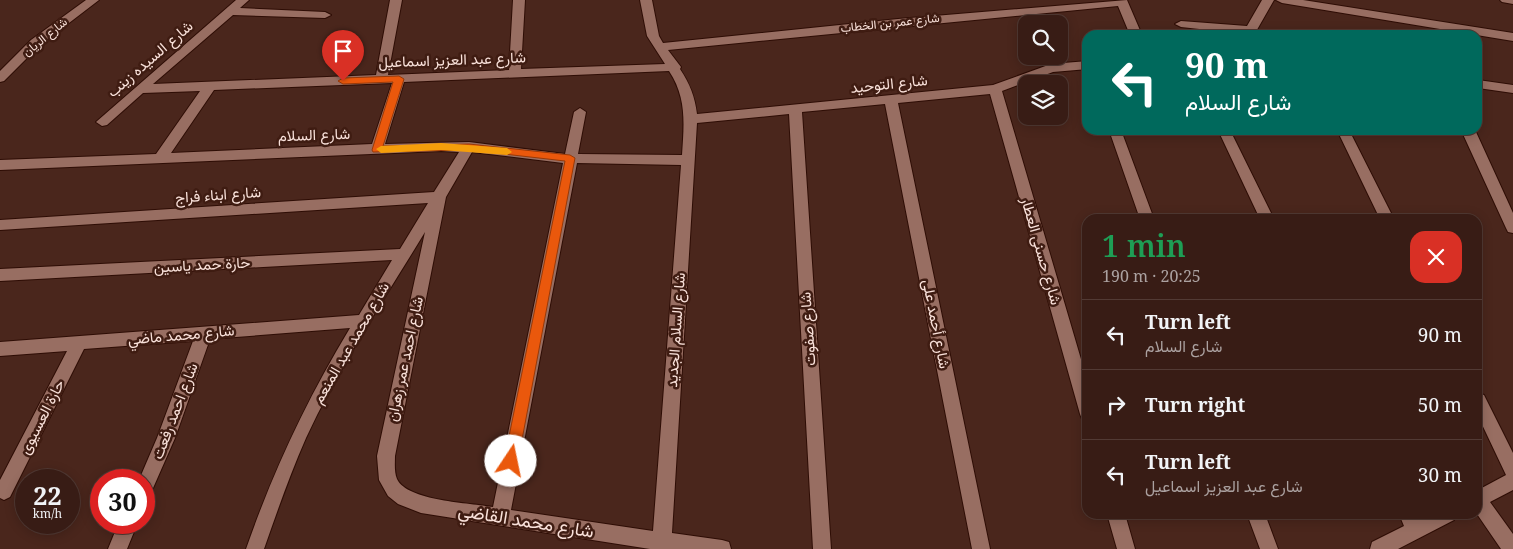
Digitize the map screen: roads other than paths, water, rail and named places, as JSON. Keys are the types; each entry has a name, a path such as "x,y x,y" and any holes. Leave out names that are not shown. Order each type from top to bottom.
{"street":[{"name":"شارع الريان","path":"0,78 5,65 93,0"},
{"name":"شارع السيده زينب","path":"102,122 243,0"},
{"path":"381,79 396,0"},
{"path":"515,74 519,0"},
{"path":"646,0 650,26 658,47 674,67 689,100 691,119"},
{"path":"1251,30 1268,0"},
{"path":"1282,0 1469,30"},
{"path":"1506,0 1513,1"},
{"path":"1121,1 1134,30"},
{"name":"شارع عمر بن الخطاب","path":"658,47 1121,1"},
{"path":"230,11 325,15"},
{"path":"1181,24 1226,30"},
{"path":"1482,32 1513,37"},
{"name":"شارع التوحيد","path":"691,119 995,89 1051,68 1082,65"},
{"name":"شارع عبد العزيز اسماعيل","path":"140,89 674,67"},
{"path":"377,150 399,79"},
{"path":"1482,85 1513,89"},
{"path":"161,157 210,86"},
{"name":"شارع حسنى العطار","path":"995,89 1082,393"},
{"name":"شارع أحمد على","path":"891,100 981,549"},
{"name":"شارع صفوت","path":"795,110 822,549"},
{"path":"500,517 580,112"},
{"name":"شارع السلام الجديد","path":"662,542 691,119"},
{"path":"1117,135 1146,214"},
{"path":"1226,135 1264,214"},
{"path":"1345,135 1385,214"},
{"path":"1470,135 1513,228"},
{"name":"شارع السلام","path":"0,165 161,157 469,147 570,158 688,160"},
{"name":"شارع محمد عبد المنعم","path":"255,549 273,497 299,435 362,321 469,147"},
{"name":"شارع ابناء فراج","path":"0,225 439,197"},
{"name":"شارع احمد عمر زهران","path":"420,503 403,498 391,487 385,473 386,456 439,197"},
{"name":"حارة حمد ياسين","path":"0,275 404,254"},
{"name":"شارع محمد ماضي","path":"0,349 362,321"},
{"name":"شارع احمد رفعت","path":"153,469 166,438 204,333"},
{"name":"حارة العسيوى","path":"4,491 79,343"},
{"path":"1482,408 1513,472"},
{"path":"1482,497 1513,481"},
{"name":"شارع محمد القاضي","path":"420,503 662,542 722,549"},
{"path":"1482,505 1512,549"},
{"path":"1117,519 1126,549"},
{"path":"1258,519 1269,549"},
{"path":"1382,549 1412,522 1426,519"},
{"path":"117,549 124,534"}]}
